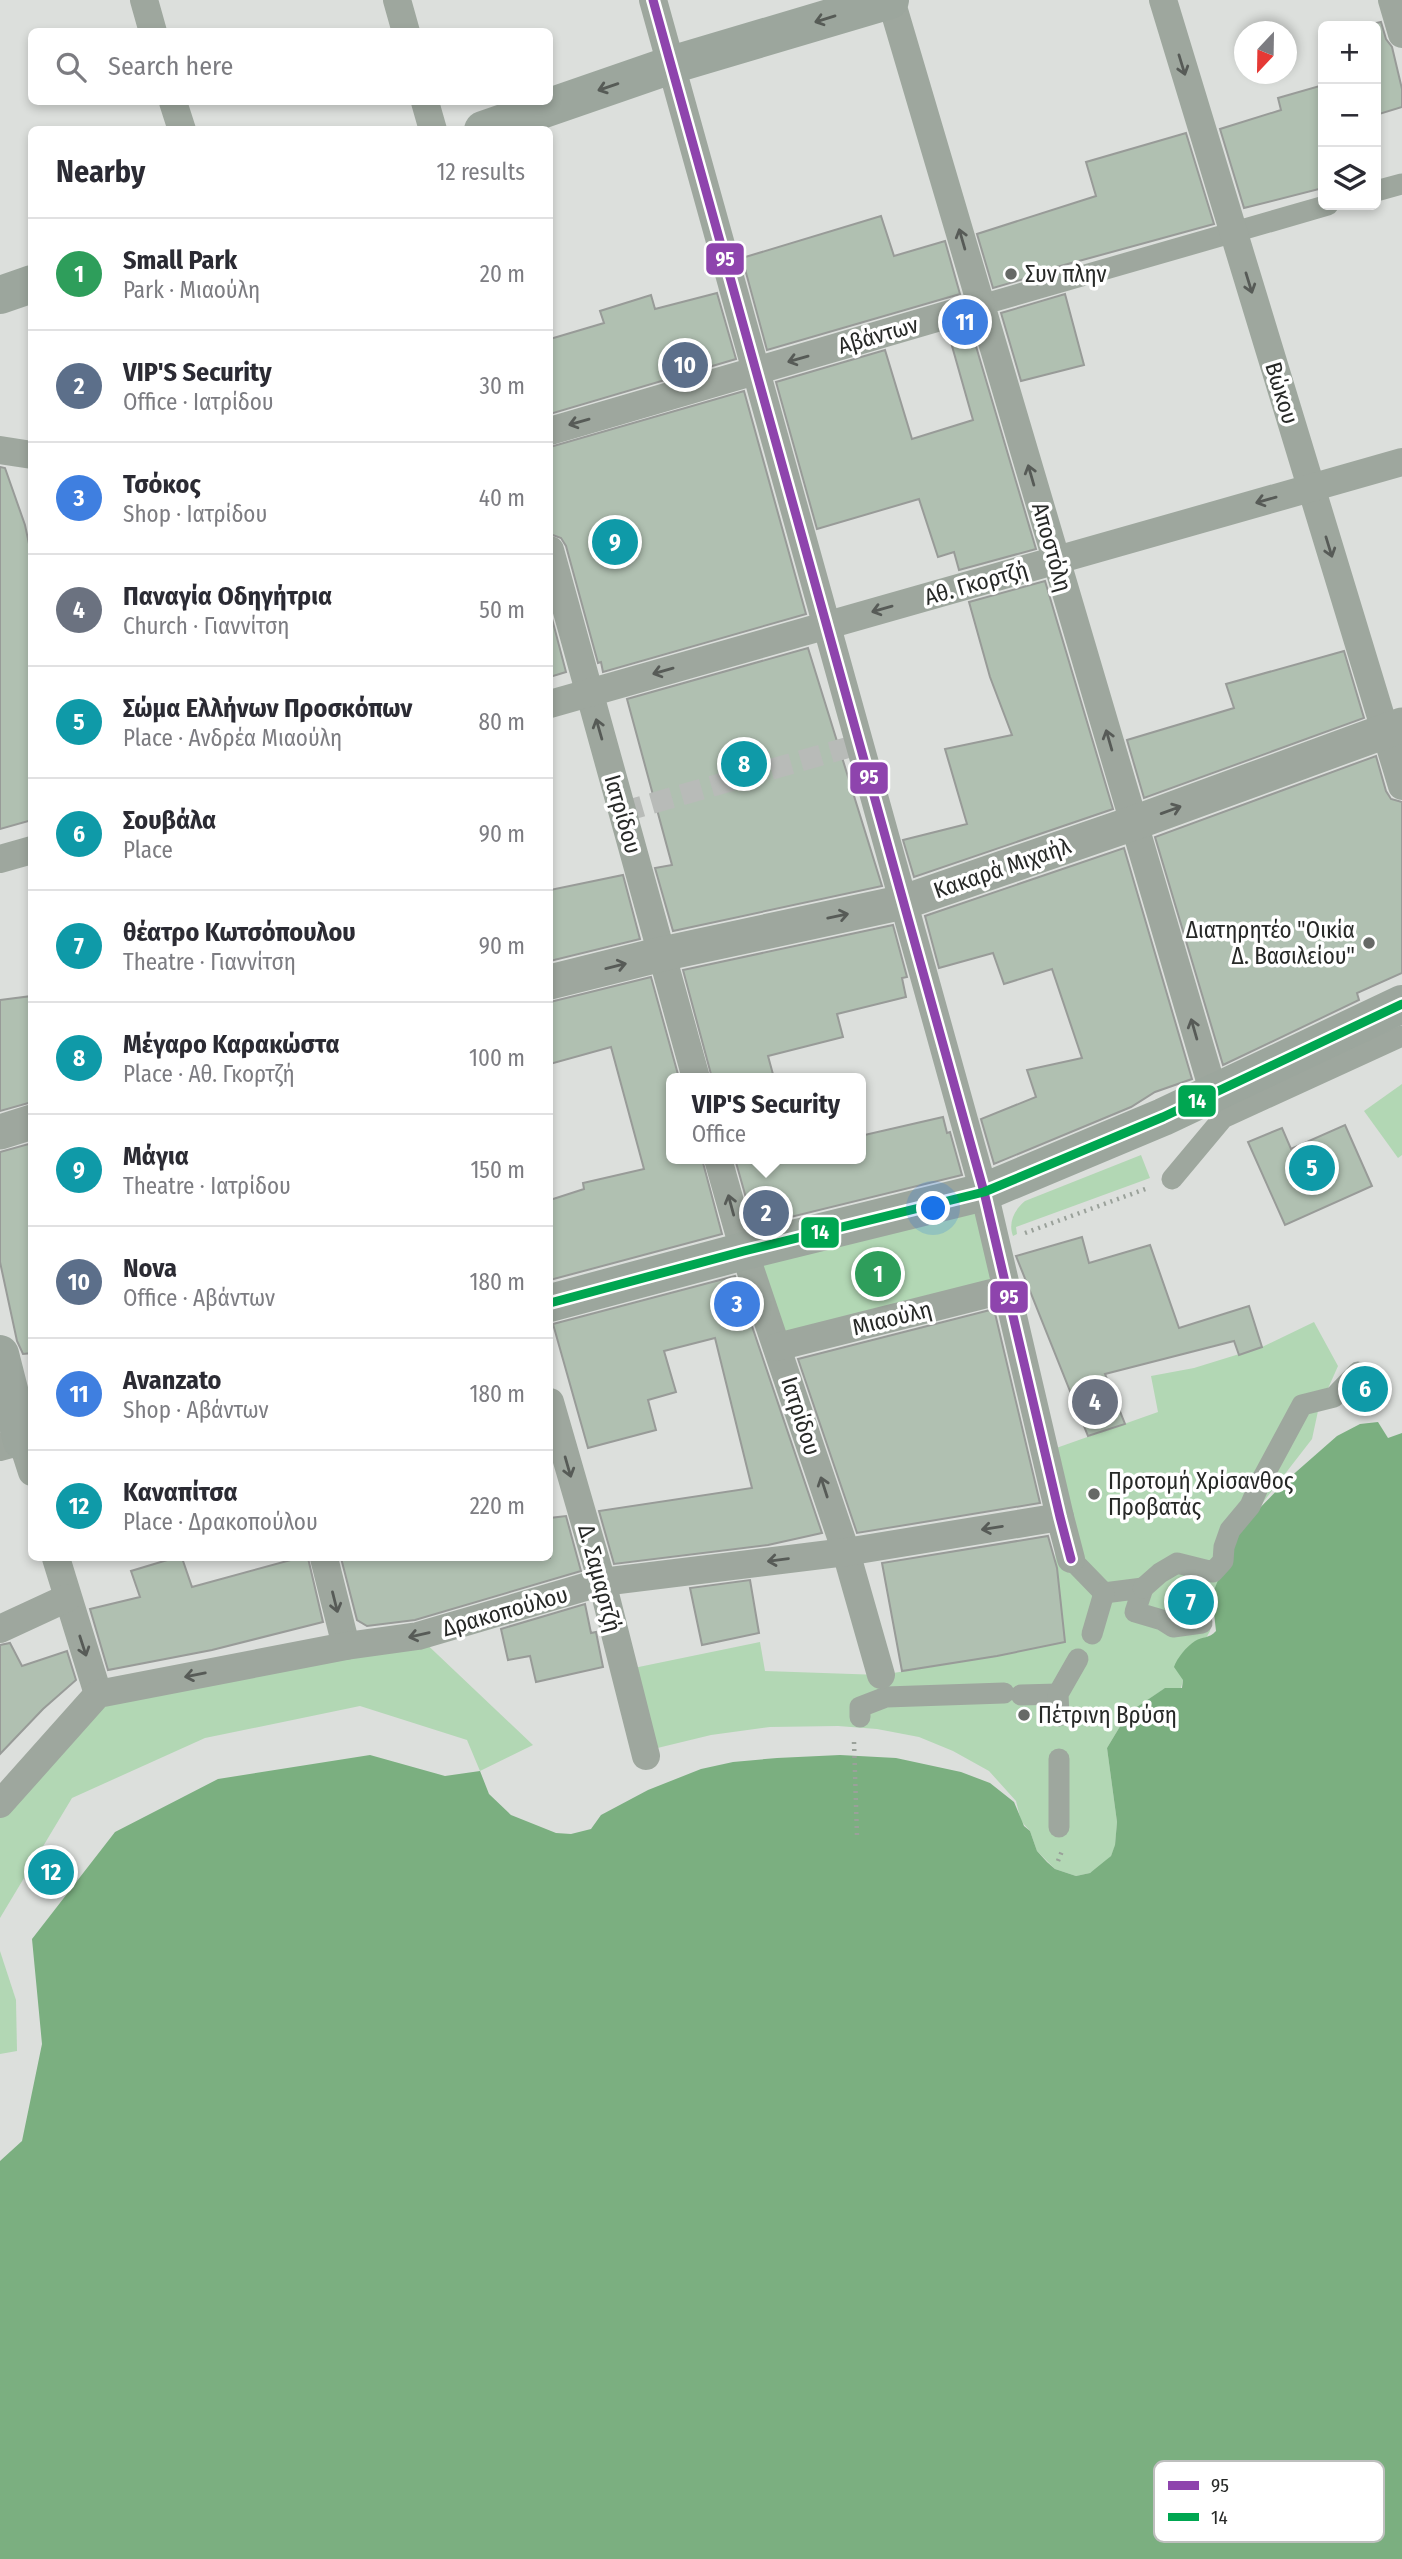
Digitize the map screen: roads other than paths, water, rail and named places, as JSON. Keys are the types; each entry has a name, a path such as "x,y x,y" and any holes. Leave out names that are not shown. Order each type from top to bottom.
{"main road":[{"path":"495,126 671,65 890,0"},
{"path":"0,295 28,285"},
{"path":"553,1302 744,1251 984,1192 1214,1094 1402,1004"},
{"path":"0,1354 21,1450"}],"street":[{"path":"144,0 152,28"},
{"path":"397,0 405,28"},
{"path":"653,0 984,1192 1060,1517 1072,1559 1104,1593"},
{"name":"Αποστόλη","path":"890,0 1214,1094"},
{"name":"Βώκου","path":"1163,0 1311,488 1394,729 1402,786"},
{"path":"1392,0 1402,34"},
{"path":"174,105 180,126"},
{"path":"426,105 432,126"},
{"path":"1381,190 1402,184"},
{"name":"Αβάντων","path":"553,430 1318,208"},
{"path":"0,450 28,457"},
{"name":"Αθ. Γκορτζή","path":"553,703 1402,462"},
{"name":"Ιατρίδου","path":"553,561 695,1073"},
{"name":"Κακαρά Μιχαήλ","path":"553,981 662,954 904,902 1134,824 1394,729"},
{"path":"0,859 28,851"},
{"path":"1172,1179 1223,1118 1402,1036"},
{"path":"0,1132 28,1123"},
{"name":"Ιατρίδου","path":"719,1164 744,1251 846,1552 883,1686"},
{"name":"Μιαούλη","path":"777,1347 1007,1289"},
{"path":"1202,1623 1173,1627 1162,1620 1135,1612 1143,1588 1177,1563 1213,1573 1223,1561 1224,1547 1230,1530 1250,1506 1302,1405 1334,1397 1358,1372"},
{"name":"Δ. Σαμαρτζή","path":"553,1412 602,1582 646,1756"},
{"name":"Δρακοπούλου","path":"98,1694 346,1646 418,1636 602,1582 846,1552 1060,1517"},
{"path":"0,1804 98,1694 57,1561"},
{"path":"325,1561 346,1646"},
{"path":"1104,1593 1143,1588"},
{"path":"1092,1634 1104,1593"},
{"path":"0,1629 67,1598"},
{"path":"1059,1716 1058,1694 1078,1660"},
{"path":"857,1723 860,1707 883,1686 1012,1694 1058,1694"},
{"path":"1059,1759 1050,1800 1059,1827"}],"tunnel":[{"path":"622,812 860,744"}],"place":[{"name":"Συν πλην","path":"1011,274"},
{"name":"Avanzato","path":"965,322"},
{"name":"Nova","path":"685,365"},
{"name":"Μάγια","path":"615,542"},
{"name":"Μέγαρο Καρακώστα","path":"744,764"},
{"name":"Διατηρητέο \"Οικία Δ. Βασιλείου\"","path":"1369,943"},
{"name":"Σώμα Ελλήνων Προσκόπων","path":"1312,1168"},
{"name":"VIP'S Security","path":"766,1213"},
{"name":"Small Park","path":"878,1274"},
{"name":"Τσόκος","path":"737,1304"},
{"name":"Σουβάλα","path":"1365,1389"},
{"name":"Παναγία Οδηγήτρια","path":"1095,1402"},
{"name":"Προτομή Χρίσανθος Προβατάς","path":"1094,1494"},
{"name":"θέατρο Κωτσόπουλου","path":"1191,1602"},
{"name":"Πέτρινη Βρύση","path":"1024,1715"},
{"name":"Καναπίτσα","path":"51,1872"}]}
